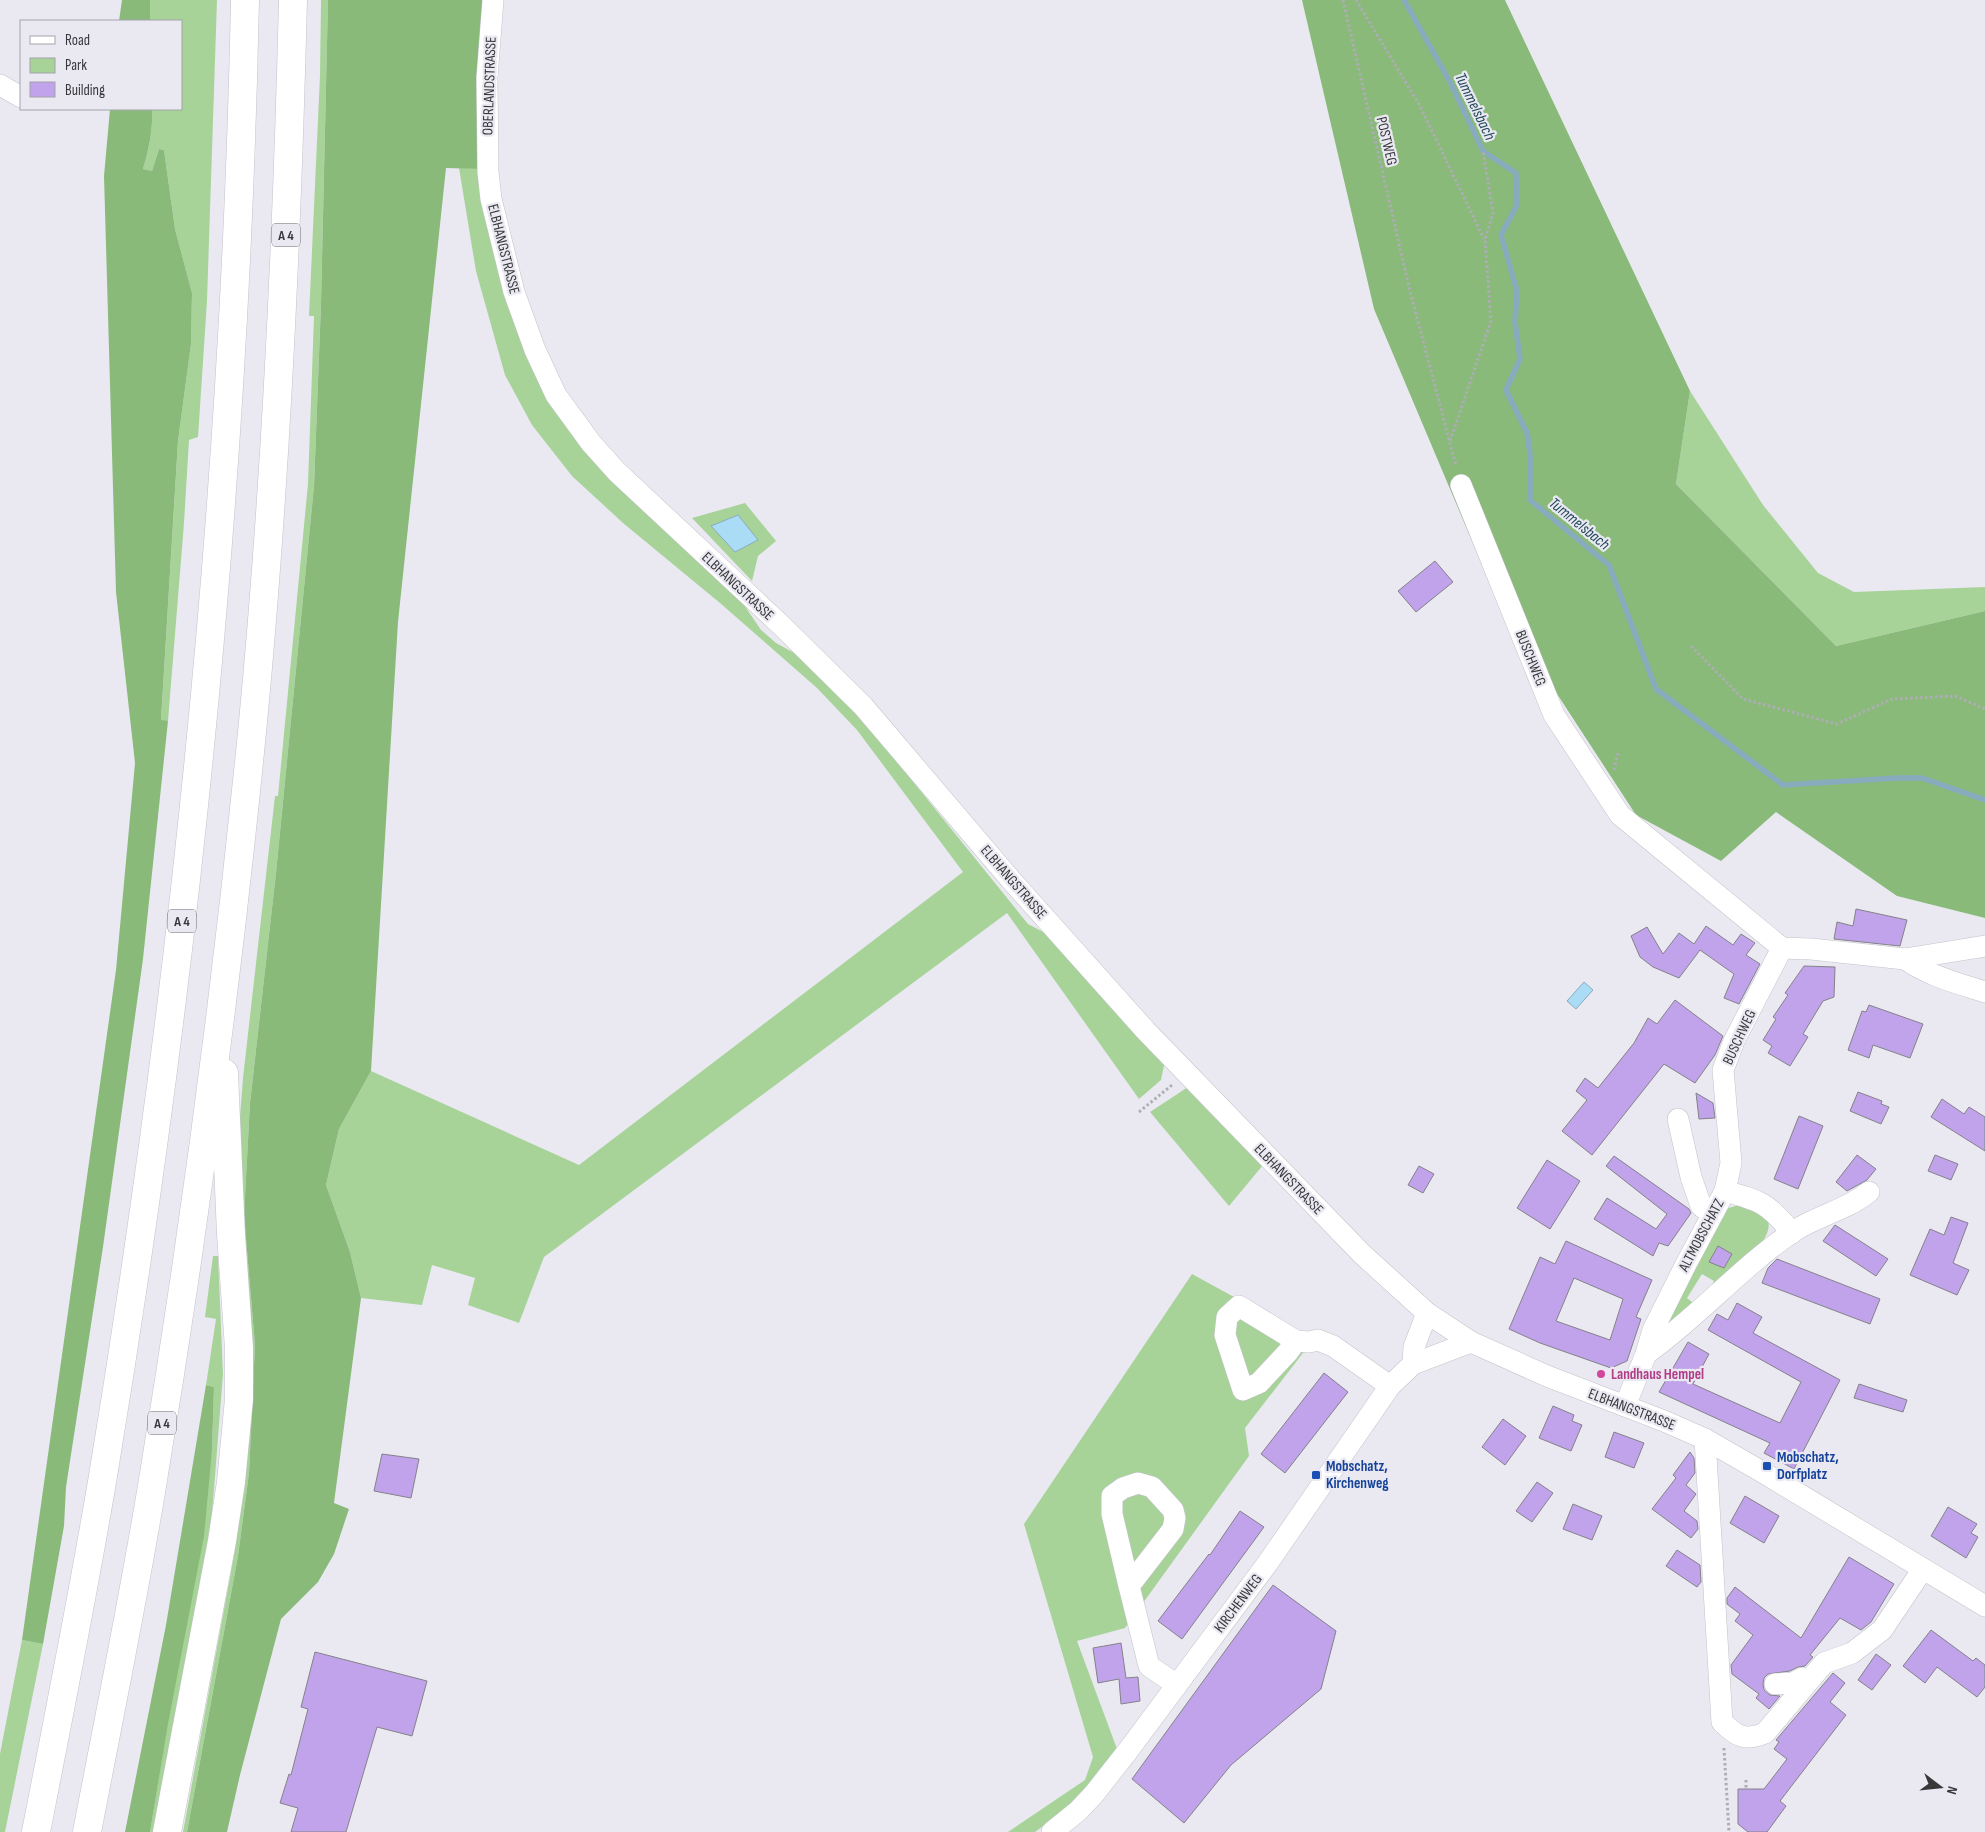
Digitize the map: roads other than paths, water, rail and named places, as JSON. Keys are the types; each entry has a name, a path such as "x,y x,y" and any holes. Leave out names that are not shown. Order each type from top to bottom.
{"highway":[{"name":"A 4","path":"36,1832 102,1479 130,1304 179,948 205,714 224,465 236,262 244,0"},
{"name":"A 4","path":"87,1832 152,1490 179,1316 221,1011 253,721 273,470 285,265 293,0"},
{"path":"167,1832 222,1541 231,1482 239,1399 239,1348 231,1234 228,1130 221,1011"}],"street":[{"name":"OBERLANDSTRASSE","path":"488,172 486,78 493,0"},
{"path":"0,85 20,97"},
{"name":"ELBHANGSTRASSE","path":"488,172 491,199 514,292 532,342 556,395 591,443 617,472 782,626 863,706 1011,880 1146,1031 1362,1254 1427,1313 1471,1342 1547,1376 1664,1421 1705,1439 1764,1472 1985,1606"},
{"name":"BUSCHWEG","path":"1461,484 1554,715 1620,815 1782,948 1734,1041 1723,1070 1731,1163 1725,1191"},
{"path":"1782,948 1811,949 1905,959 1985,946"},
{"path":"1905,959 1936,977 1985,992"},
{"path":"1678,1118 1691,1177 1701,1206 1712,1214"},
{"name":"ALTMOBSCHATZ","path":"1625,1406 1654,1330 1725,1191 1757,1200 1770,1208 1792,1233"},
{"path":"1646,1354 1670,1337 1726,1287 1792,1233 1818,1218 1857,1202 1869,1192"},
{"path":"1413,1364 1414,1348 1427,1313"},
{"path":"1296,1341 1309,1342 1318,1340 1333,1346 1390,1386"},
{"name":"KIRCHENWEG","path":"1052,1832 1078,1811 1094,1794 1177,1685 1267,1564 1390,1386 1413,1364 1471,1342"},
{"path":"1705,1439 1722,1722 1732,1732 1743,1737 1753,1738 1765,1733 1824,1663"},
{"path":"1789,1685 1824,1663 1852,1653 1882,1630 1923,1569"},
{"path":"1129,1586 1149,1666 1177,1685"}],"water":[{"path":"738,515 758,540 735,552 711,526"},
{"path":"1584,982 1593,990 1576,1009 1567,1001"}],"waterway":[{"name":"Tummelsbach","path":"1404,0 1451,84 1483,151 1516,173 1517,205 1501,235 1517,291 1515,322 1520,359 1506,390 1527,433 1530,453 1530,500 1609,565 1656,689 1783,785 1922,778 1985,800"}],"place":[{"name":"Landhaus Hempel","path":"1601,1374"},
{"name":"Mobschatz, Dorfplatz","path":"1767,1466"},
{"name":"Mobschatz, Kirchenweg","path":"1316,1475"}]}
